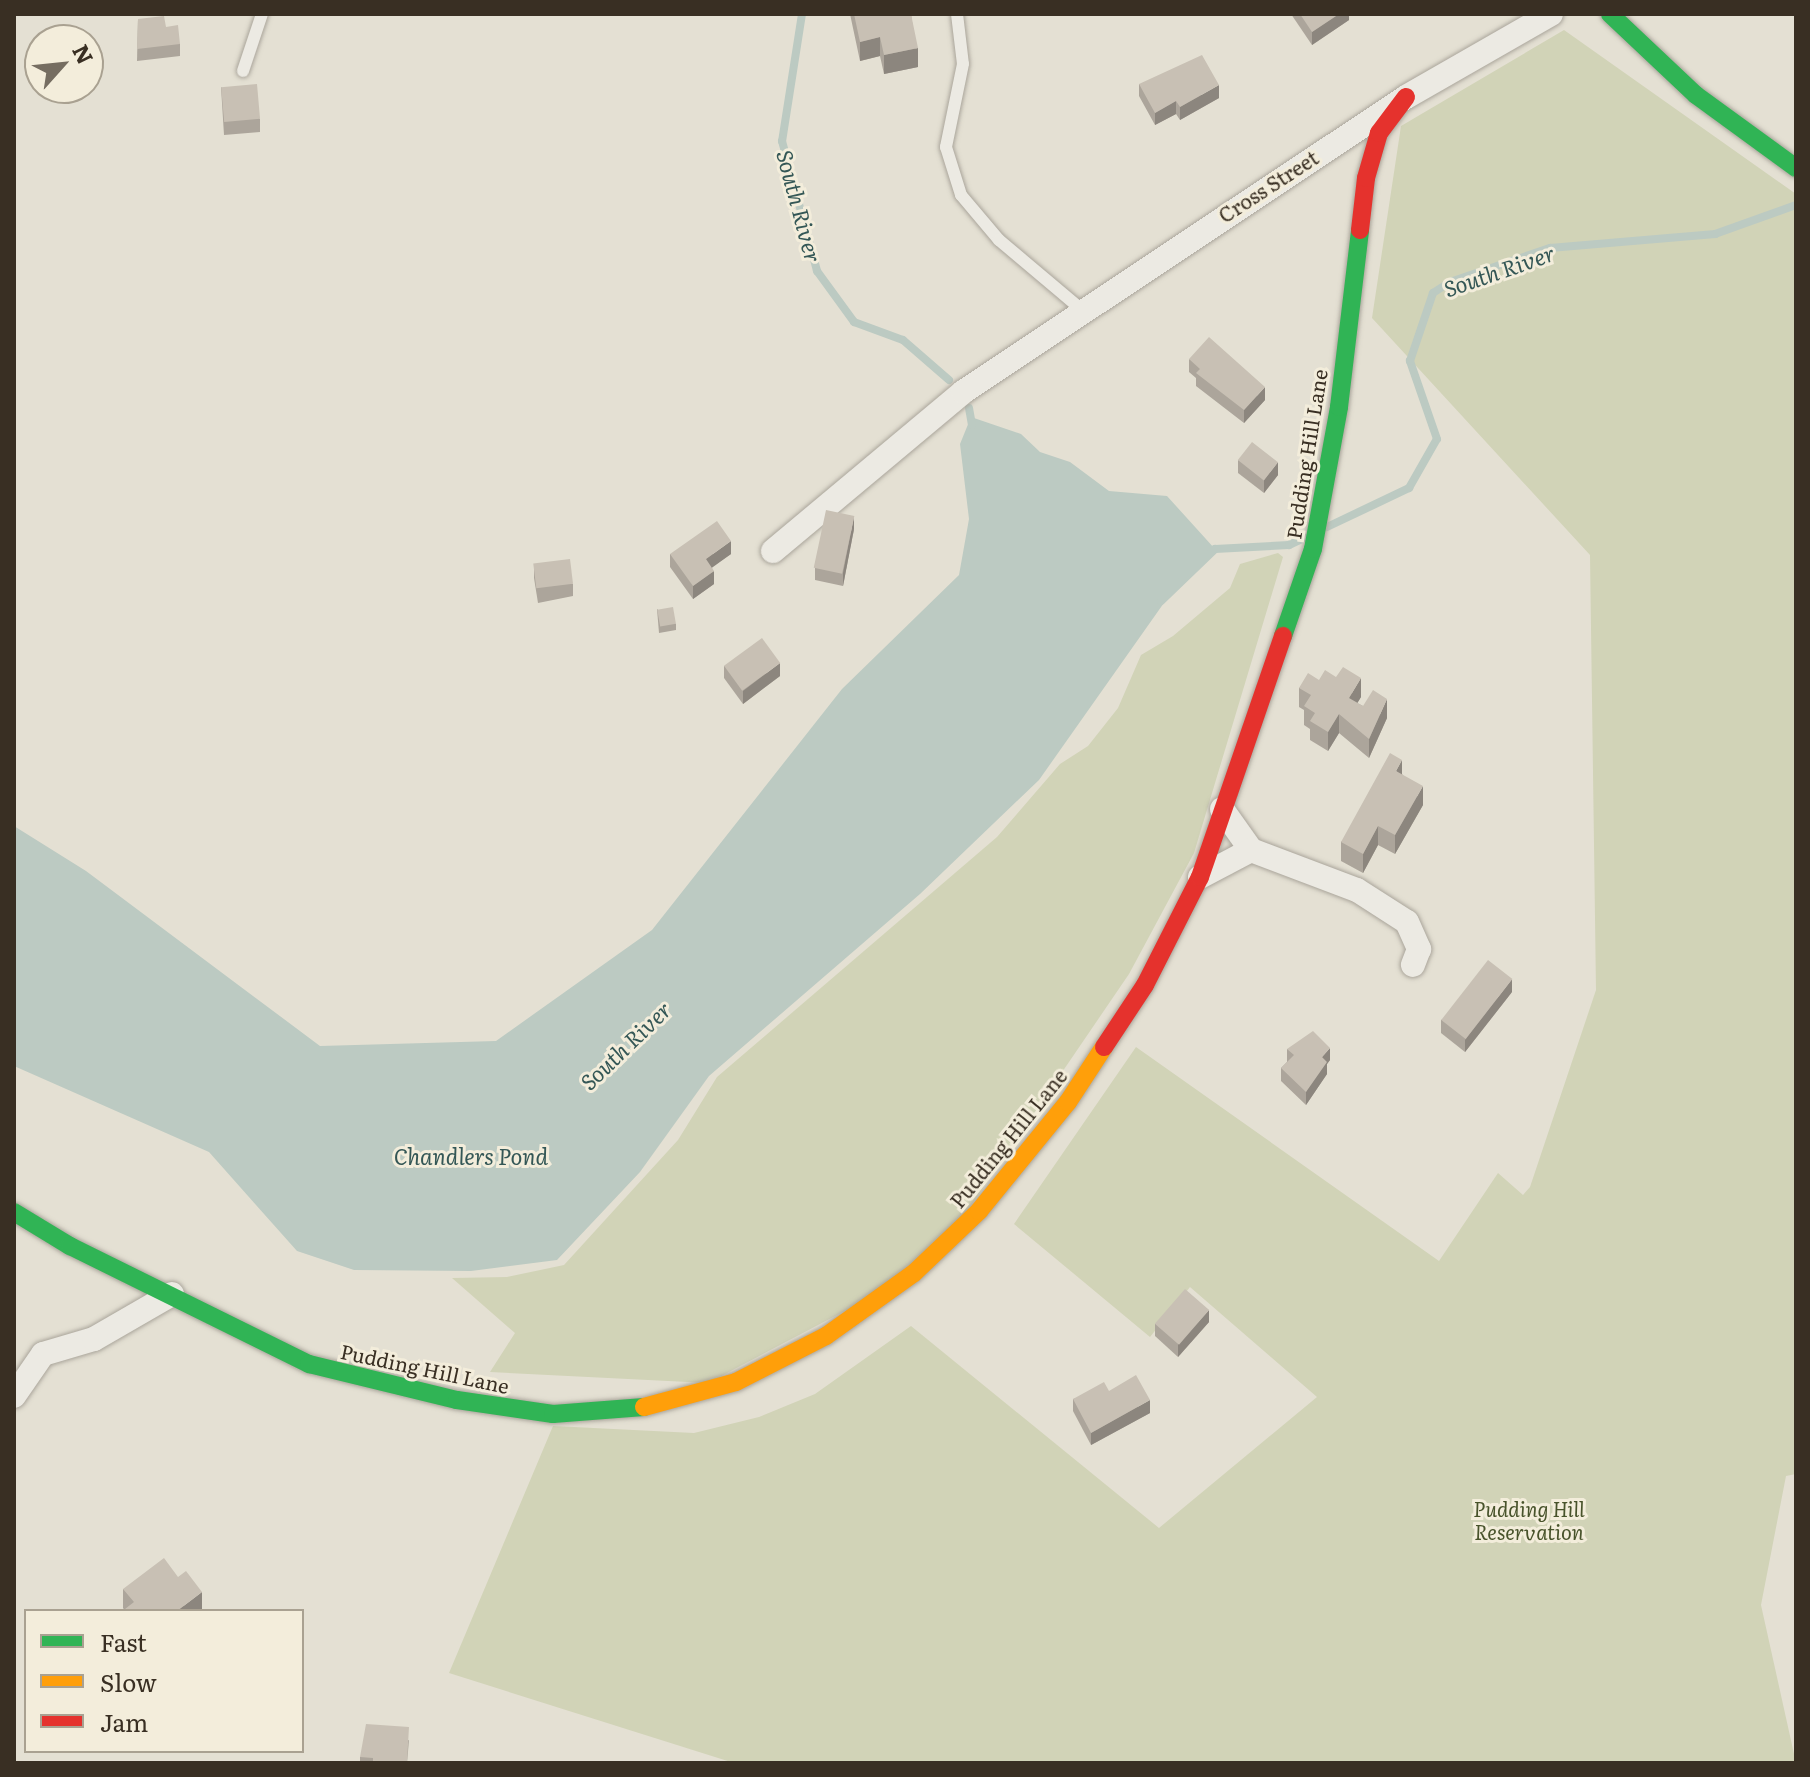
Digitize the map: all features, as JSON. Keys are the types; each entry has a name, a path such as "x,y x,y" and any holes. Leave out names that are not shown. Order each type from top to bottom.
{"street":[{"name":"Cross Street","path":"773,551 890,450 993,371 1406,97 1551,14"},
{"path":"1610,14 1696,95 1796,168"},
{"name":"Pudding Hill Lane","path":"14,1212 70,1246 309,1364 505,1410 553,1414 644,1407 736,1382 871,1307 979,1211 1108,1044 1200,877 1321,520 1366,178 1379,133 1406,97"},
{"path":"1222,809 1251,850 1357,890 1407,922 1419,949 1413,965"},
{"path":"1200,877 1251,850"},
{"path":"14,1396 43,1354 94,1339 172,1294"}],"lane":[{"path":"243,71 262,14"},
{"path":"957,14 963,64 946,147 961,195 999,240 1082,310"}],"green space":[{"name":"Pudding Hill Reservation","path":"1564,30 1796,194 1796,1474 1786,1476 1761,1605 1796,1763 734,1763 449,1673 553,1426 694,1433 759,1417 815,1394 911,1326 1159,1528 1317,1397 1190,1287 1150,1337 1014,1224 1136,1047 1439,1261 1498,1173 1523,1195 1530,1187 1596,990 1590,555 1372,318 1401,126"},
{"path":"1278,553 1283,557 1194,853 1129,974 966,1213 894,1285 708,1383 490,1372 515,1333 452,1278 507,1277 564,1265 678,1140 717,1077 997,837 1060,764 1088,746 1118,708 1141,655 1173,636 1230,588 1240,564"}],"water":[{"name":"Chandlers Pond","path":"971,417 1021,434 1040,452 1070,462 1109,491 1167,496 1215,549 1166,600 1039,780 920,894 709,1076 640,1172 557,1260 471,1271 354,1270 297,1251 209,1152 14,1066 14,826 86,871 320,1046 496,1041 652,930 842,689 959,575 969,519 960,444"}],"building":[{"path":"854,14 911,14 918,48 884,55 880,37 860,42"},
{"path":"1300,14 1339,14 1312,32"},
{"path":"164,16 166,27 178,25 180,44 137,49 138,19"},
{"path":"1202,55 1219,85 1180,107 1176,101 1155,113 1139,84"},
{"path":"257,84 260,119 224,122 221,87"},
{"path":"1209,337 1265,387 1244,410 1196,373 1200,369 1189,359"},
{"path":"1252,442 1278,462 1264,480 1238,460"},
{"path":"826,510 854,516 842,574 814,568"},
{"path":"717,521 731,541 706,559 714,571 693,586 670,554"},
{"path":"570,559 573,584 536,588 533,564"},
{"path":"673,607 676,624 660,627 657,610"},
{"path":"762,638 780,663 742,691 724,666"},
{"path":"1343,667 1361,678 1349,698 1363,706 1373,690 1387,699 1369,739 1339,714 1328,732 1310,721 1315,713 1304,706 1311,695 1299,688 1308,673 1319,680 1325,670 1336,677"},
{"path":"1390,753 1402,760 1396,771 1423,786 1395,835 1378,826 1363,854 1341,842"},
{"path":"1488,960 1512,979 1466,1039 1441,1020"},
{"path":"1313,1031 1330,1048 1322,1057 1327,1062 1306,1092 1281,1068 1294,1055 1287,1049"},
{"path":"1185,1289 1209,1310 1179,1345 1155,1324"},
{"path":"1136,1375 1150,1400 1091,1433 1073,1399 1104,1382 1109,1391"},
{"path":"164,1558 178,1577 186,1571 202,1592 180,1609 125,1609 134,1602 123,1589"},
{"path":"366,1724 409,1727 407,1762 373,1763 373,1758 360,1757"}],"waterway":[{"name":"South River","path":"802,14 782,141 817,271 854,322 903,340 949,380"},
{"name":"South River","path":"1327,527 1409,488 1437,439 1410,361 1433,293 1450,282 1550,248 1715,234 1796,205"},
{"name":"South River","path":"969,408 972,425"},
{"name":"South River","path":"1161,601 1215,549 1289,545 1304,538"}],"traffic: fast":[{"path":"1610,14 1696,95 1796,168"},
{"path":"1283,636 1313,549 1339,407 1360,230"},
{"path":"14,1212 70,1246 309,1364 457,1400 553,1414 644,1407"}],"traffic: slow":[{"path":"644,1407 736,1382 826,1336 914,1273 979,1211 1068,1102 1104,1047"}],"traffic: jam":[{"path":"1360,230 1366,178 1379,133 1406,97"},
{"path":"1104,1047 1145,985 1200,877 1283,636"}]}
